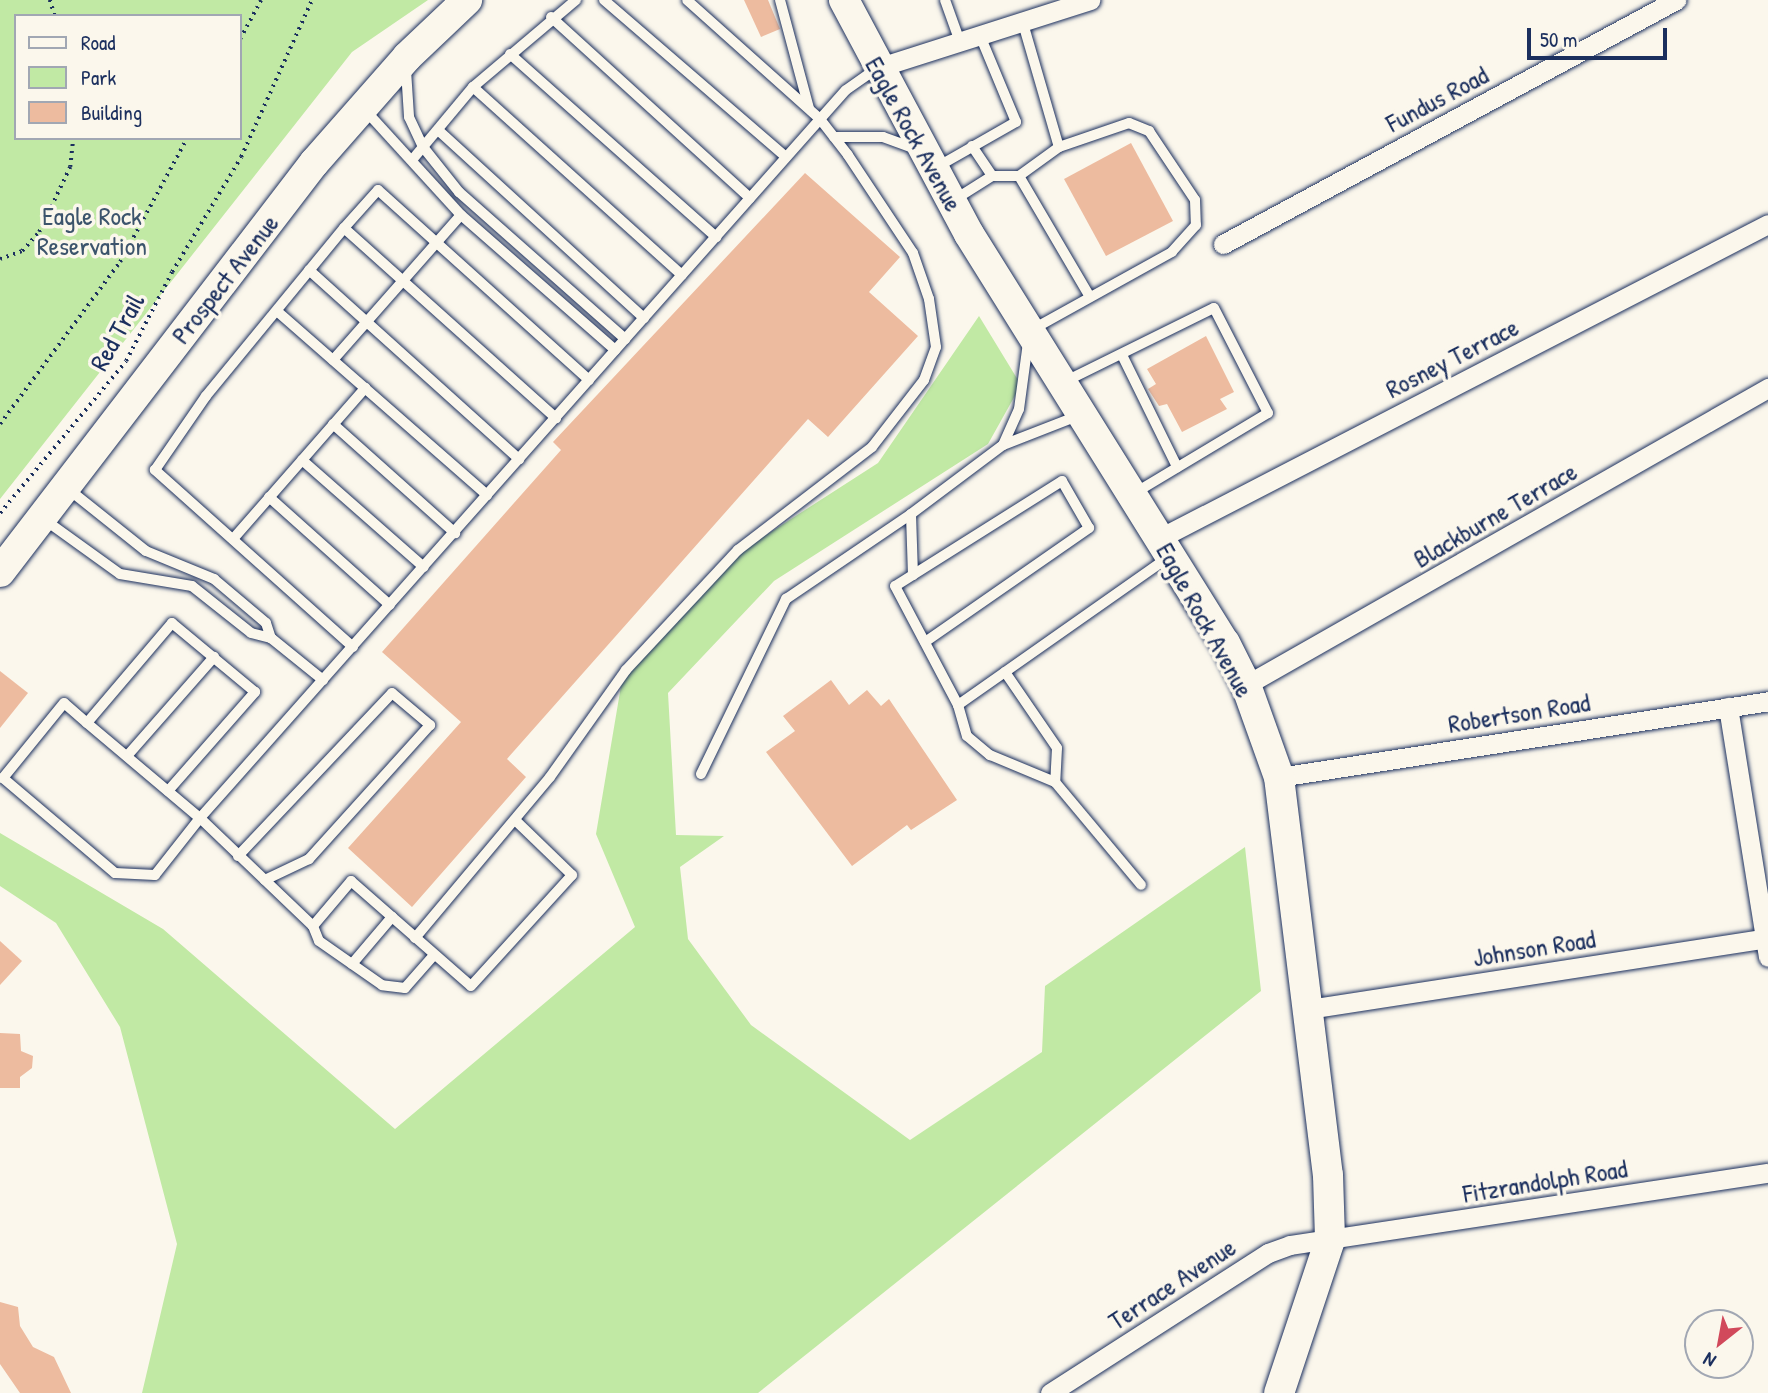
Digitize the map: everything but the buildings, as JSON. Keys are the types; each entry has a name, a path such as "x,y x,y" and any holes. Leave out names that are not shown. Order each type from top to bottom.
{"main road":[{"name":"Prospect Avenue","path":"0,572 362,107 407,57 467,0"},
{"name":"Eagle Rock Avenue","path":"844,0 877,68 951,201 1165,547 1246,685 1279,777 1328,1175 1330,1240 1279,1393"}],"street":[{"path":"877,68 959,39 1090,0"},
{"name":"Fundus Road","path":"1223,244 1676,0"},
{"name":"Rosney Terrace","path":"1165,547 1768,224"},
{"name":"Blackburne Terrace","path":"1246,685 1768,388"},
{"name":"Robertson Road","path":"1279,777 1768,701"},
{"path":"1728,707 1767,944"},
{"name":"Johnson Road","path":"1309,1009 1767,944"},
{"name":"Fitzrandolph Road","path":"1330,1240 1768,1173"},
{"name":"Terrace Avenue","path":"1050,1393 1269,1253 1330,1240"}],"lane":[{"path":"412,160 472,87 551,17 576,0"},
{"path":"604,0 786,157"},
{"path":"415,937 550,777 626,670 738,550 872,447 924,380 936,347 929,299 917,265 834,137 809,108 687,0"},
{"path":"780,0 809,108"},
{"path":"945,0 959,39"},
{"path":"551,17 750,198"},
{"path":"1022,20 1059,147"},
{"path":"834,137 883,138 929,161 972,146 1016,122 979,33"},
{"path":"510,54 716,237"},
{"path":"407,57 405,98 423,147 459,192 625,339"},
{"path":"434,955 405,988 382,985 319,941 313,926 200,818 64,703 3,778 115,873 155,875 200,818 786,157 846,90 877,68"},
{"path":"472,87 682,275"},
{"path":"362,107 461,215 615,350"},
{"path":"951,201 992,176 1019,176 1059,147 1129,123 1149,131 1195,200 1196,225 1172,252 1029,331 1019,409 1003,445"},
{"path":"438,130 644,318"},
{"path":"972,146 992,176"},
{"path":"1019,176 1090,297"},
{"path":"353,647 155,470 206,396 278,312 344,228 378,190 589,380"},
{"path":"333,360 461,215"},
{"path":"344,228 556,418"},
{"path":"309,270 519,459"},
{"path":"1063,383 1214,309 1268,413 1132,495"},
{"path":"278,312 487,495"},
{"path":"1122,355 1177,467"},
{"path":"233,539 365,388"},
{"path":"701,774 786,598 911,514 1003,445 1082,414"},
{"path":"333,424 455,533"},
{"path":"302,460 424,567"},
{"path":"925,642 1090,528 1062,481 895,586 958,705 967,736 990,755 1055,782 1142,885"},
{"path":"65,486 146,551 214,579 267,623 271,638"},
{"path":"270,497 390,604"},
{"path":"911,514 913,575"},
{"path":"41,518 120,573 192,586 251,632 271,638 323,680"},
{"path":"958,705 1005,672 1165,547"},
{"path":"87,723 172,623 214,657 254,692 168,791"},
{"path":"127,756 214,657"},
{"path":"1005,672 1057,748 1055,782"},
{"path":"239,856 392,693 430,726 309,859 265,880"},
{"path":"313,926 351,881 471,986 572,875 514,820"},
{"path":"352,964 392,917"}],"path":[{"path":"242,35 261,0"},
{"name":"Red Trail","path":"0,513 126,362 172,272 241,157 312,0"},
{"path":"0,259 22,251 39,232 70,167 73,140"},
{"path":"0,424 121,262 186,140"}],"green space":[{"name":"Eagle Rock Reservation","path":"0,0 428,0 352,52 0,499"},
{"path":"979,316 1021,385 988,444 774,581 668,693 676,835 724,836 680,867 688,939 751,1025 910,1140 1042,1052 1045,986 1245,847 1261,991 758,1393 142,1393 177,1244 120,1027 56,923 0,886 0,833 163,929 395,1129 635,927 596,834 622,680 732,557 878,463"}]}
